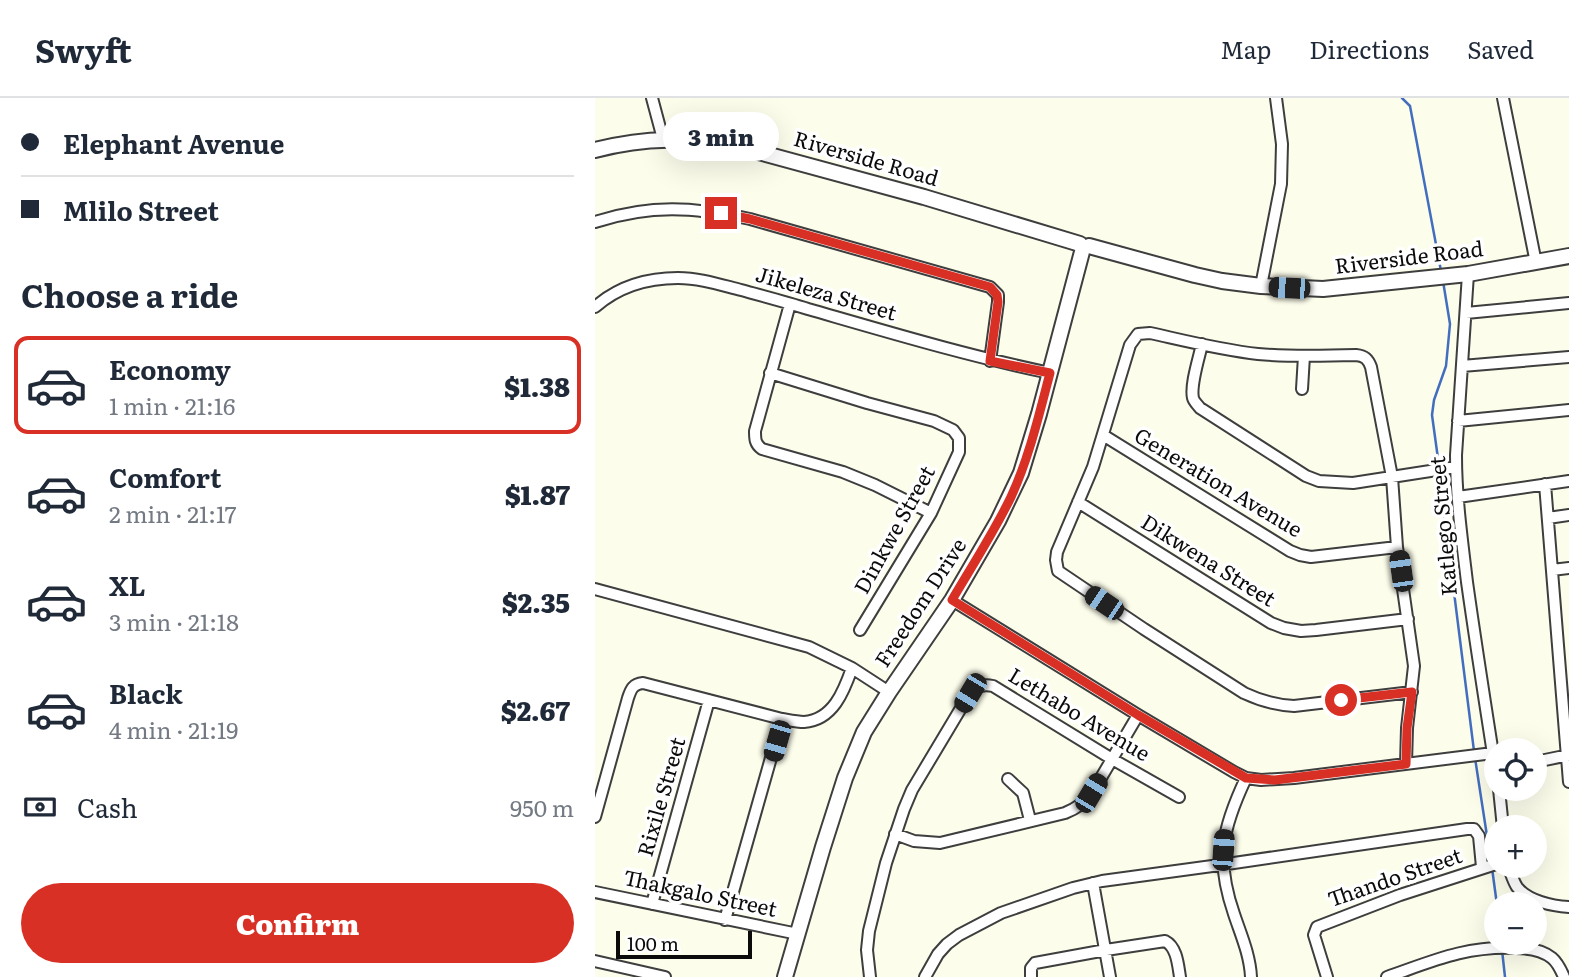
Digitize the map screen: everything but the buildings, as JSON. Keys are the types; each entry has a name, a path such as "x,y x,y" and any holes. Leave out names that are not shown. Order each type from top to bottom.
{"street":[{"path":"652,98 663,139"},
{"path":"1261,286 1281,184 1282,144 1276,98"},
{"path":"1503,98 1536,263"},
{"name":"Riverside Road","path":"595,150 617,144 663,139 709,141 771,154 1084,246 1195,275 1261,286 1323,289 1468,274 1569,256"},
{"path":"595,222 657,209 721,213 990,287 997,295 998,302 990,361"},
{"name":"Freedom Drive","path":"785,977 845,778 864,732 952,600 1011,496 1021,473 1084,246"},
{"name":"Katlego Street","path":"1468,274 1456,467 1479,671 1490,738"},
{"name":"Jikeleza Street","path":"595,307 622,288 659,279 698,279 990,361 1050,373"},
{"path":"1466,313 1569,303"},
{"path":"790,304 755,431 755,442 762,449 843,472 931,513"},
{"path":"1406,764 1407,728 1412,692 1414,666 1397,547 1392,477 1369,361 1356,355 1258,354 1150,332 1138,334 1133,338 1122,368 1093,467 1057,552 1058,571 1143,629 1261,701 1294,706 1412,692"},
{"path":"1202,344 1192,393 1195,403 1312,479 1353,483 1456,467"},
{"path":"1301,389 1304,356"},
{"path":"1462,366 1569,357"},
{"name":"Dinkwe Street","path":"770,373 854,400 933,421 953,430 959,438 959,452 931,513 860,630"},
{"path":"1458,421 1569,410"},
{"name":"Generation Avenue","path":"1103,435 1300,555 1311,558 1397,547"},
{"path":"1458,497 1569,481"},
{"path":"1545,484 1557,629 1566,687 1569,782"},
{"name":"Dikwena Street","path":"1078,502 1249,610 1284,628 1316,631 1408,619"},
{"path":"1548,519 1569,515"},
{"path":"1552,570 1569,568"},
{"path":"595,589 809,647 852,668 889,692"},
{"path":"952,600 1246,778 1275,780 1484,754"},
{"path":"1557,629 1569,627"},
{"path":"595,817 628,698 631,689 637,684 643,683 803,722 819,718 829,711 844,692 852,668"},
{"name":"Lethabo Avenue","path":"870,977 867,950 869,931 895,834 912,790 970,693 979,686 993,686 1179,797"},
{"name":"Rixile Street","path":"652,904 709,700"},
{"path":"895,834 914,841 955,840 1076,808 1085,802 1138,715"},
{"path":"725,920 782,719"},
{"path":"1547,759 1569,755"},
{"path":"1246,778 1228,820 1222,865 1226,890 1248,954 1251,977"},
{"path":"1008,779 1023,793 1030,820"},
{"path":"925,977 947,944 960,935 1023,904 1093,883 1467,829 1477,832 1482,867"},
{"name":"Thando Street","path":"1327,977 1314,935 1317,927 1482,867"},
{"path":"1512,878 1522,892 1544,902 1569,907"},
{"path":"1093,883 1110,977"},
{"name":"Thakgalo Street","path":"595,892 798,934"},
{"path":"1031,977 1031,968 1035,963 1160,942 1169,943 1174,950 1180,977"},
{"path":"1387,977 1453,954 1494,947 1521,948 1544,953 1557,963 1564,977"},
{"path":"595,961 639,974 665,977"}],"waterway":[{"path":"1402,98 1410,106 1441,271"},
{"path":"1439,466 1432,415 1434,400 1446,366 1450,324 1443,281"},
{"path":"1439,473 1474,751"},
{"path":"1475,758 1484,816"},
{"path":"1493,878 1495,892"},
{"path":"1503,955 1505,977"}],"route":[{"path":"721,213 990,287 995,290 998,302 990,361 1050,373 1021,473 998,521 952,600 1246,778 1275,780 1406,764 1412,692 1341,700"}]}
